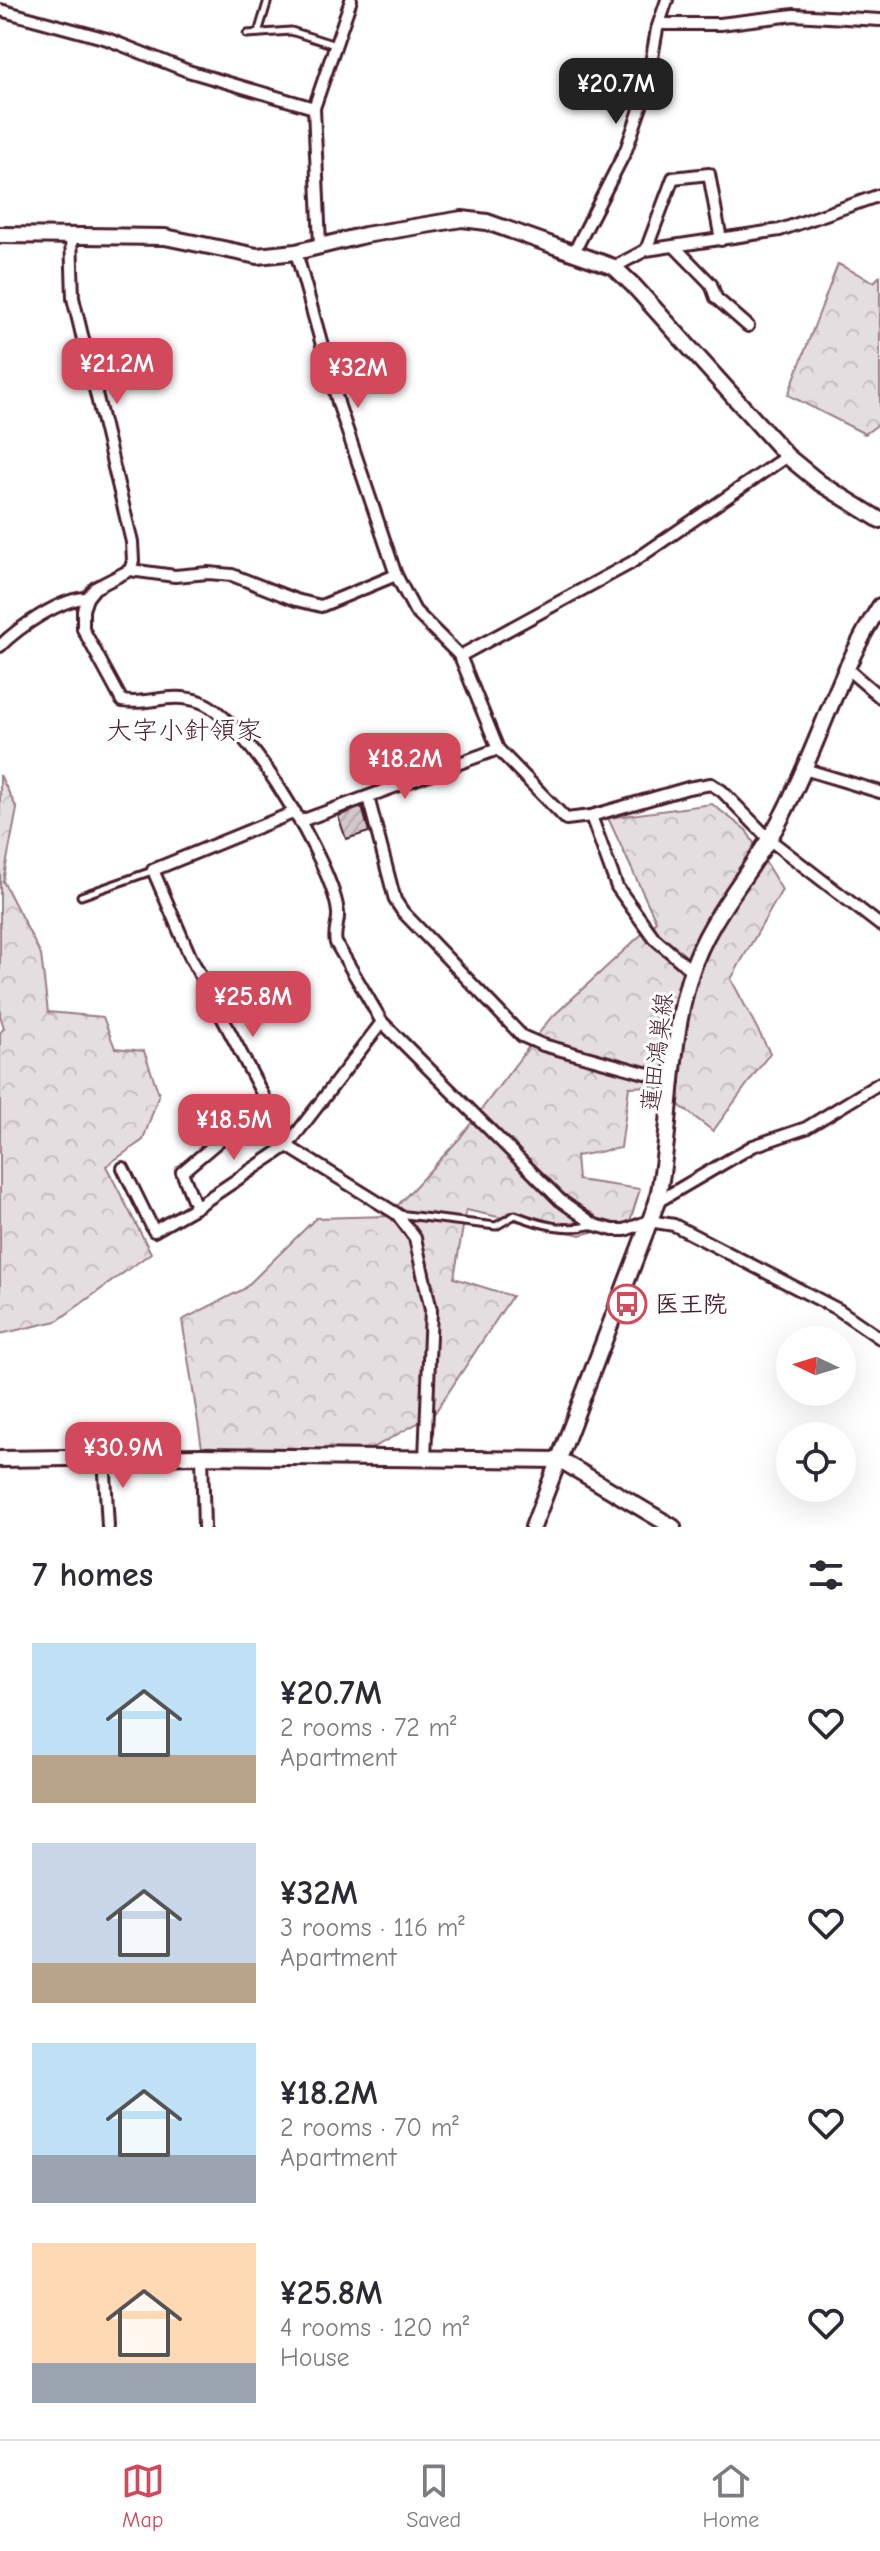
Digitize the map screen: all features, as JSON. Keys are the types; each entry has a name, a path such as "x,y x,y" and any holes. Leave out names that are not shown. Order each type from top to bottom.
{"street":[{"path":"320,245 314,108 351,0"},
{"path":"573,254 626,150 646,92 659,24 667,0"},
{"path":"0,10 107,39 188,71 314,108"},
{"path":"659,24 720,24 794,15 880,20"},
{"path":"646,250 673,178 709,174 721,240"},
{"path":"614,267 646,250 780,230 880,195"},
{"path":"0,235 165,237 257,256 296,252 462,219 487,222 614,267 787,456 820,483 880,520"},
{"path":"71,235 73,298 132,542 130,570"},
{"path":"674,246 711,284 716,298 748,326"},
{"path":"296,252 339,406 396,575 415,611 460,656 498,749 566,819 591,816 711,784 722,791 770,840 880,925"},
{"path":"460,656 631,563 787,456"},
{"path":"396,575 321,606 296,600 232,575 208,573 175,576 130,570 95,588 87,598 83,610 83,629 122,701 172,696 201,702 218,712 255,754 298,816 318,854 339,915 334,934 336,943 382,1022 560,1200 595,1225 613,1230 625,1230 649,1221 674,1225 839,1310 880,1338"},
{"path":"0,646 10,636 66,602 87,598"},
{"name":"蓮田鴻巣線","path":"533,1527 657,1202 665,1166 679,1025 692,971 719,916 770,840 804,769 845,667 880,606"},
{"path":"845,667 880,697"},
{"path":"425,1458 431,1310 415,1238 397,1214 287,1146 190,956 153,870 298,816 368,797 498,749"},
{"path":"804,769 880,792"},
{"path":"368,797 395,900 522,1036 543,1045 674,1081"},
{"path":"591,816 617,887 654,938 692,971"},
{"path":"123,1168 154,1231 287,1146 382,1022"},
{"path":"657,1202 753,1146 806,1128 880,1083"},
{"path":"196,1207 182,1172 266,1101"},
{"path":"104,1456 108,1527"},
{"path":"202,1456 204,1527"},
{"path":"0,1459 202,1456 560,1460 673,1527"}],"lane":[{"path":"258,33 268,0"},
{"path":"247,34 291,31 335,45"},
{"path":"81,896 153,870"},
{"path":"397,1214 496,1226 515,1215 543,1226 578,1229 595,1225"}],"green space":[{"path":"838,264 874,282 880,276 880,423 865,434 788,395"},
{"path":"0,775 17,809 3,881 41,955 48,1012 103,1017 115,1048 144,1051 159,1094 143,1140 106,1166 151,1253 57,1321 0,1334 0,1033 4,1028 0,1015"},
{"path":"712,804 746,830 782,890 731,979 770,1053 713,1131 654,1086 629,1087 621,1148 576,1156 578,1180 640,1189 630,1221 581,1235 466,1210 454,1278 512,1296 434,1414 369,1450 202,1448 182,1320 244,1289 316,1218 388,1216 459,1139 549,1020 656,921 608,818"}],"building":[{"path":"362,807 369,832 346,839 338,816"}],"place":[{"name":"医王院","path":"627,1304"}],"district":[{"name":"大字小針領家","path":"184,730"}]}
